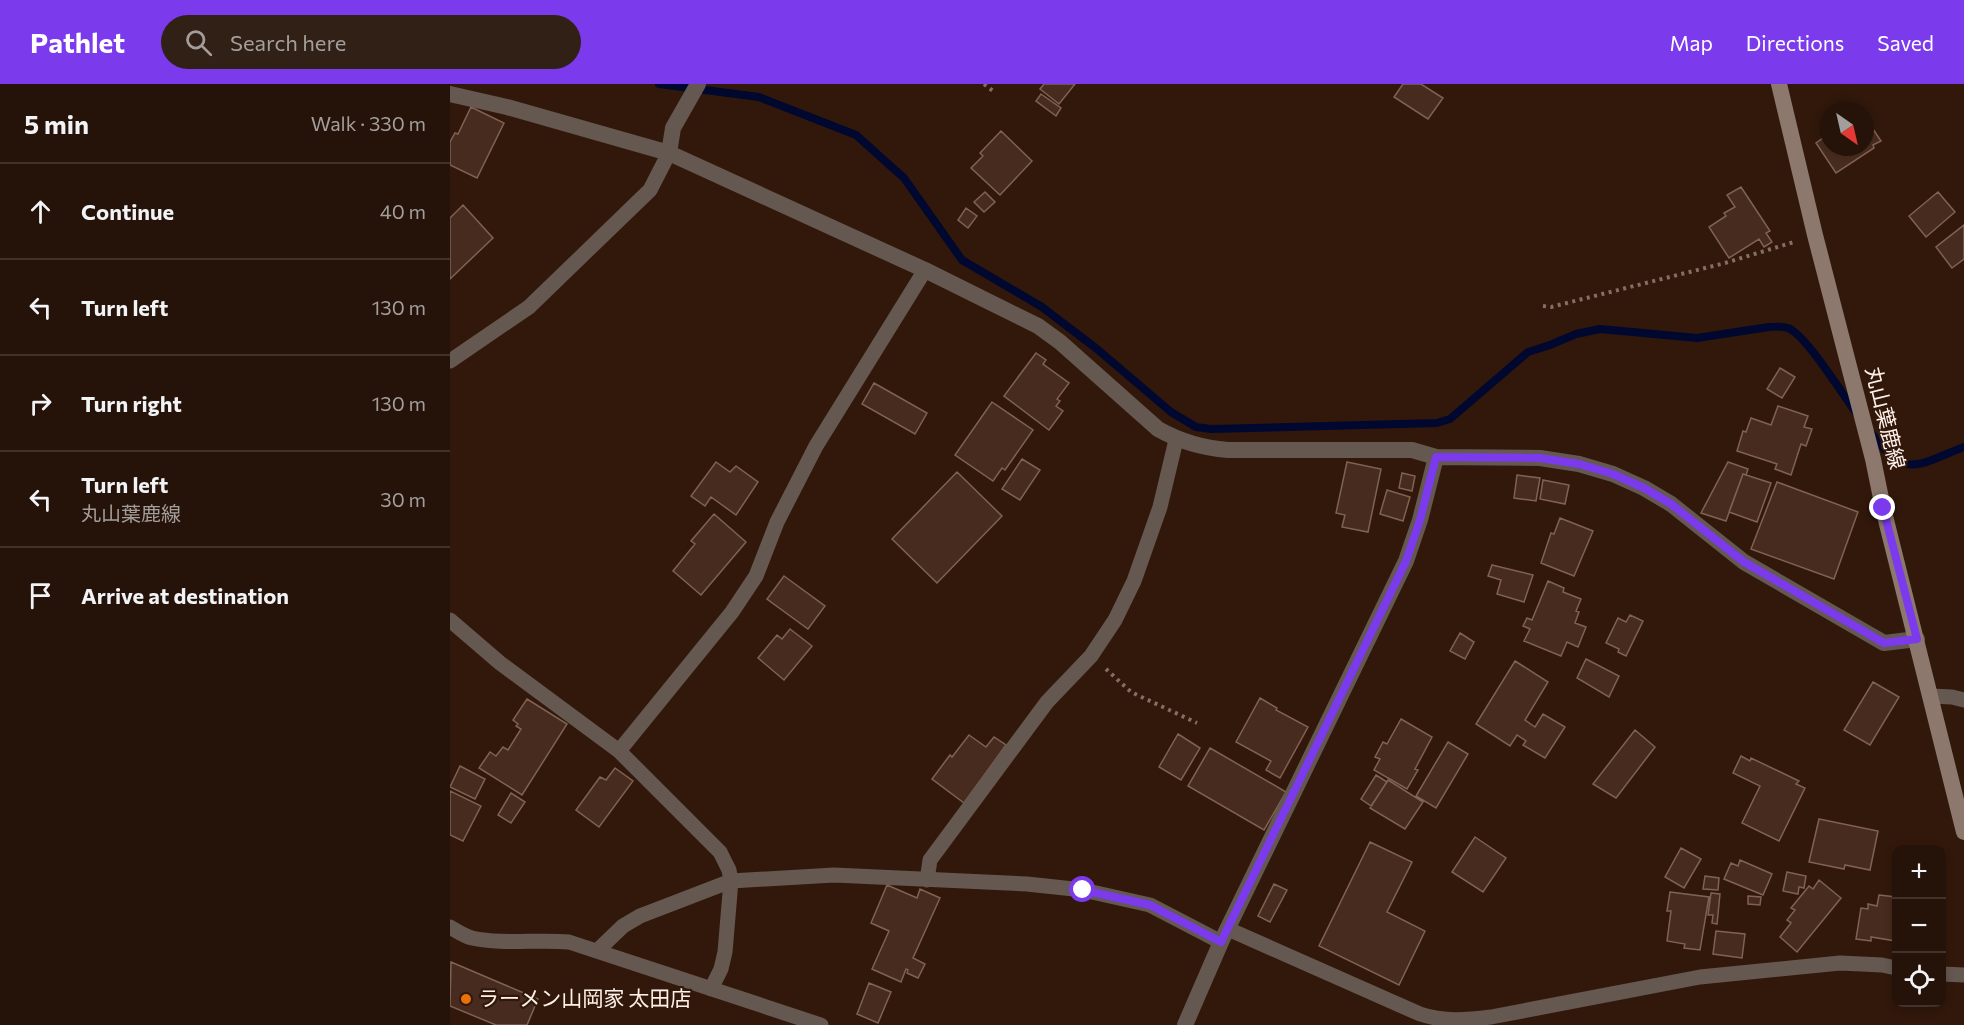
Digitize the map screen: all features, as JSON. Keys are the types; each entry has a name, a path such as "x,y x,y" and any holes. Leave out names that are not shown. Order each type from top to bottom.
{"main road":[{"name":"丸山葉鹿線","path":"1779,84 1964,832"}],"street":[{"path":"669,153 673,128 698,84"},
{"path":"450,94 507,107 669,153 925,270 1038,326 1060,342 1158,429 1176,440 1203,448 1228,450 1412,450 1436,457 1540,458 1579,464 1613,474 1644,488 1671,504 1744,562 1884,643 1917,639"},
{"path":"1185,1025 1224,936 1406,561 1420,520 1436,457"}],"lane":[{"path":"450,361 529,307 650,190 669,153"},
{"path":"619,751 732,612 756,576 777,522 816,447 925,270"},
{"path":"927,880 930,860 1047,702 1091,656 1115,620 1134,580 1160,507 1176,440"},
{"path":"450,620 500,663 619,751 720,852 729,870 731,881 725,952 721,969 711,989"},
{"path":"1931,696 1964,700"},
{"path":"597,951 623,926 640,916 731,881 834,875 1027,884 1083,890 1119,897 1150,905 1435,1019 1458,1021 1491,1017 1700,977 1840,963 1892,967"},
{"path":"450,927 470,937 504,941 543,939 569,942 821,1025"},
{"path":"1946,974 1964,975"}],"path":[{"path":"984,84 993,91"},
{"path":"1543,306 1551,307 1725,263 1815,236"},
{"path":"1091,656 1131,692 1197,723"}],"building":[{"path":"1044,84 1075,84 1059,104 1040,89"},
{"path":"1403,84 1421,84 1443,98 1428,119 1394,97"},
{"path":"1041,94 1061,108 1056,116 1036,101"},
{"path":"471,107 504,123 477,178 450,165 450,142 455,133 458,134"},
{"path":"1874,130 1881,141 1874,144"},
{"path":"1001,131 1032,161 1000,195 971,168 983,156 980,153"},
{"path":"1825,156 1862,156 1836,173"},
{"path":"1741,187 1770,231 1766,233 1772,242 1764,247 1759,239 1729,258 1709,227 1726,216 1724,213 1735,207 1727,195"},
{"path":"985,192 995,202 984,212 974,202"},
{"path":"1938,192 1955,212 1926,237 1909,216"},
{"path":"463,205 493,238 450,279 450,218"},
{"path":"966,208 977,216 968,228 958,220"},
{"path":"1964,225 1964,259 1952,268 1936,247"},
{"path":"1036,353 1046,360 1043,364 1069,383 1057,399 1060,401 1056,406 1063,411 1049,430 1004,396"},
{"path":"1780,368 1795,377 1782,398 1767,389"},
{"path":"874,383 927,413 915,434 862,404"},
{"path":"992,402 1033,430 1005,470 1002,468 993,481 955,455"},
{"path":"1778,406 1808,416 1804,427 1812,429 1806,446 1801,444 1791,475 1775,469 1777,464 1737,451 1743,431 1746,432 1751,418 1771,425"},
{"path":"1022,459 1040,470 1020,500 1002,489"},
{"path":"716,462 730,472 736,466 758,482 736,515 711,497 705,506 691,496"},
{"path":"1347,462 1381,469 1368,532 1342,527 1345,515 1336,513"},
{"path":"1728,462 1748,469 1746,475 1743,474 1726,521 1701,513"},
{"path":"957,472 1002,516 937,583 892,539"},
{"path":"1402,473 1415,476 1412,491 1399,488"},
{"path":"1743,474 1771,483 1757,522 1729,512"},
{"path":"1517,475 1540,478 1536,501 1514,498"},
{"path":"1543,480 1569,485 1565,504 1540,499"},
{"path":"1777,482 1858,512 1834,579 1751,549"},
{"path":"1387,490 1410,497 1403,521 1380,514"},
{"path":"714,514 746,542 701,595 673,571 695,544 691,541"},
{"path":"1560,518 1593,531 1574,576 1541,563 1551,533 1554,534"},
{"path":"1492,565 1533,575 1524,602 1497,594 1501,580 1488,576"},
{"path":"784,576 825,606 808,629 767,599"},
{"path":"1548,581 1564,588 1563,592 1581,599 1576,611 1579,612 1575,623 1586,627 1578,647 1567,642 1561,656 1524,641 1530,629 1523,626 1527,618 1532,620"},
{"path":"1630,615 1643,621 1626,656 1618,652 1619,649 1606,643 1618,618 1626,622"},
{"path":"790,629 812,646 784,680 758,658 777,635 782,639"},
{"path":"1460,633 1474,642 1465,659 1450,651"},
{"path":"1586,659 1619,676 1609,697 1577,678"},
{"path":"1515,661 1548,682 1525,720 1535,727 1543,714 1565,727 1545,758 1523,745 1526,741 1517,735 1510,746 1476,724"},
{"path":"1873,682 1899,697 1870,745 1844,730"},
{"path":"1260,698 1277,708 1276,710 1308,727 1280,778 1266,770 1271,761 1236,742"},
{"path":"527,699 567,724 522,795 479,768 490,752 496,756 503,747 508,750 521,729 513,720"},
{"path":"1401,719 1432,737 1407,789 1374,770 1380,759 1375,757 1383,742 1387,744"},
{"path":"1635,730 1655,747 1616,798 1593,784"},
{"path":"1178,734 1200,748 1181,780 1159,767"},
{"path":"969,735 986,747 994,737 1006,745 964,803 932,779"},
{"path":"1448,742 1468,754 1436,808 1416,796"},
{"path":"1210,748 1286,792 1264,830 1188,786"},
{"path":"1741,756 1750,761 1751,758 1799,781 1796,784 1805,788 1779,841 1742,823 1760,786 1733,773"},
{"path":"460,766 485,779 475,799 450,787"},
{"path":"615,768 633,781 599,827 576,810 600,777 606,780"},
{"path":"1376,775 1387,782 1371,806 1361,799"},
{"path":"1388,780 1423,802 1405,829 1370,808"},
{"path":"450,791 481,806 463,841 450,835"},
{"path":"511,793 525,802 511,823 498,815"},
{"path":"1819,819 1878,831 1870,870 1845,865 1844,869 1809,862"},
{"path":"1475,837 1506,858 1483,892 1452,872"},
{"path":"1370,842 1412,862 1387,912 1425,931 1399,985 1319,946"},
{"path":"1681,848 1701,859 1684,888 1665,877"},
{"path":"1740,860 1772,874 1763,895 1724,879 1731,863 1738,866"},
{"path":"1787,872 1806,876 1804,888 1799,887 1798,894 1783,891"},
{"path":"1705,876 1719,878 1718,890 1703,889"},
{"path":"1819,880 1841,898 1797,952 1780,937 1791,923 1787,920 1795,910 1791,908 1809,886 1813,889"},
{"path":"1274,884 1287,890 1270,922 1258,916"},
{"path":"887,885 917,898 920,889 940,898 913,958 925,964 918,978 907,973 906,969 901,982 872,969 889,931 871,923"},
{"path":"1670,892 1709,897 1700,950 1684,948 1685,944 1667,941 1671,911 1667,911"},
{"path":"1711,893 1720,894 1717,924 1712,923 1713,915 1708,915"},
{"path":"1879,895 1892,897 1892,940 1871,937 1871,941 1856,939 1861,908 1868,909 1868,904 1877,906"},
{"path":"1748,896 1761,897 1760,905 1748,904"},
{"path":"1716,931 1745,934 1742,958 1713,954"},
{"path":"451,962 538,999 527,1025 496,1025 450,1006"},
{"path":"869,983 891,992 878,1023 857,1014"}],"waterway":[{"path":"659,84 759,97 856,135 904,178 962,260 1042,307 1097,349 1171,412 1196,427 1211,429 1437,423 1450,419 1528,352 1576,334 1600,329 1697,338 1769,327 1788,328 1796,333 1814,353 1857,414"},
{"path":"1872,434 1884,449 1904,463 1923,463 1964,447"}],"place":[{"name":"ラーメン山岡家 太田店","path":"466,999"}],"route":[{"path":"1083,890 1150,905 1221,942 1406,561 1420,520 1436,457 1540,458 1579,464 1613,474 1644,488 1671,504 1744,562 1884,643 1898,643 1917,639 1883,508"}]}
